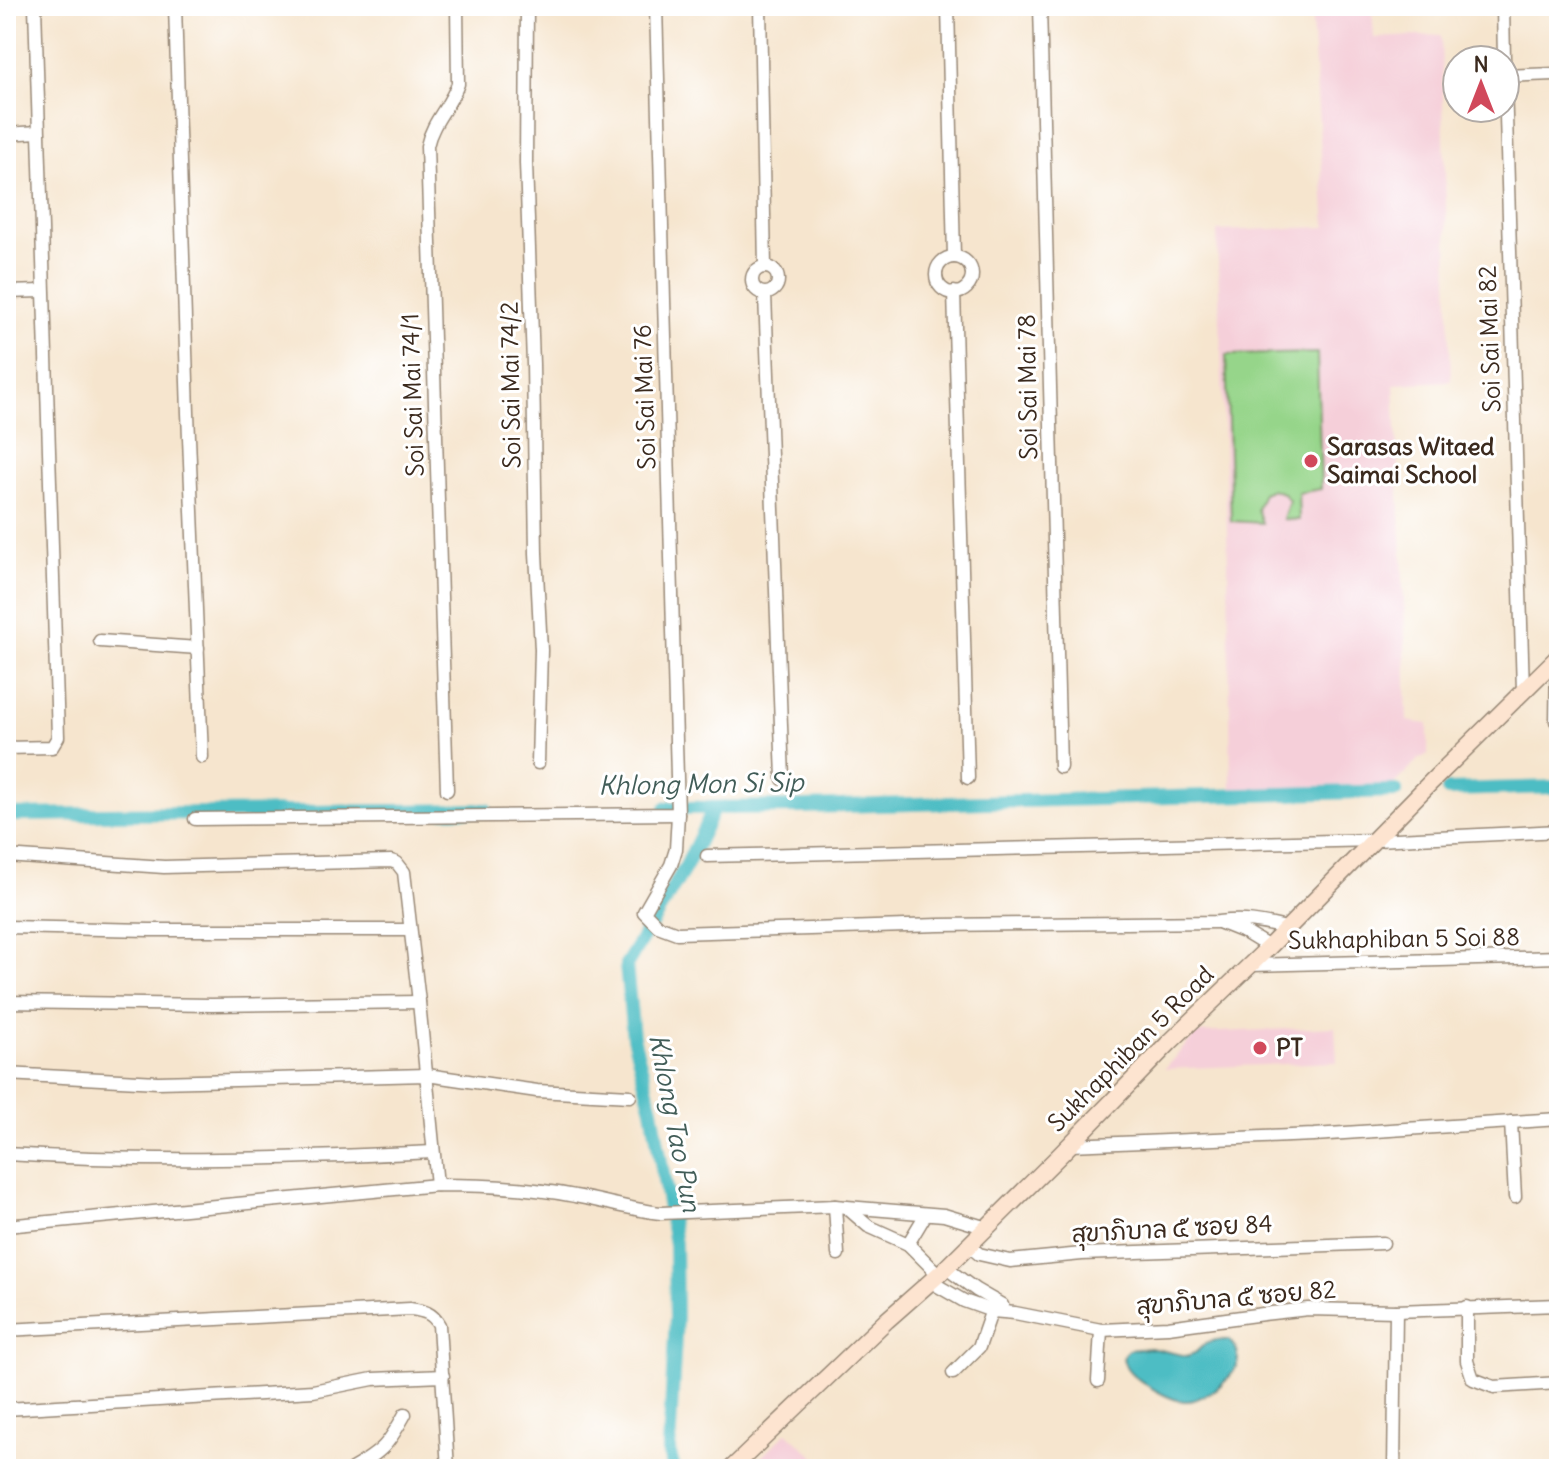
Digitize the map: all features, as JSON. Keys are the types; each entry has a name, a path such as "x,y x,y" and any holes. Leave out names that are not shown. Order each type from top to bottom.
{"main road":[{"name":"Sukhaphiban 5 Road","path":"731,1469 987,1228 1558,657"}],"street":[{"path":"6,748 52,747 58,737 35,6"},
{"path":"175,6 202,757"},
{"name":"Soi Sai Mai 74/1","path":"447,790 427,146 432,128 458,84 457,6"},
{"name":"Soi Sai Mai 74/2","path":"527,6 526,163 541,650 538,763"},
{"name":"Soi Sai Mai 76","path":"656,6 678,812 676,849 671,865 644,912 653,922 677,933 939,925 1218,922"},
{"path":"760,6 765,267"},
{"path":"948,6 954,257"},
{"name":"Soi Sai Mai 78","path":"1040,6 1060,767"},
{"path":"1503,6 1504,44"},
{"path":"1521,77 1555,74"},
{"name":"Soi Sai Mai 82","path":"1506,124 1523,691"},
{"path":"6,134 38,132"},
{"path":"954,257 965,260 972,276 968,287 954,292 945,291 936,277 938,265 954,257"},
{"path":"765,267 774,271 778,280 775,289 765,294 756,290 752,281 756,271 765,267"},
{"path":"6,292 43,291"},
{"path":"954,292 968,778"},
{"path":"765,294 783,779"},
{"path":"100,641 198,648"},
{"path":"1556,721 1558,657"},
{"path":"195,819 678,812"},
{"path":"707,856 1376,840 1559,831"},
{"path":"6,856 164,867 397,863 404,872 437,1185"},
{"path":"1218,922 1252,920 1286,928"},
{"path":"1218,922 1238,929 1269,947"},
{"path":"6,927 410,930"},
{"name":"Sukhaphiban 5 Soi 88","path":"1250,965 1559,957"},
{"path":"6,1002 169,1005 419,1002"},
{"path":"6,1074 158,1082 427,1075 537,1091 630,1096"},
{"path":"1070,1145 1314,1135 1559,1119"},
{"path":"1511,1122 1515,1197"},
{"path":"6,1154 157,1161 433,1152"},
{"path":"6,1226 437,1185 490,1185 577,1196 643,1211 667,1213 840,1207 944,1215 987,1228"},
{"path":"840,1207 868,1226 908,1244 938,1275"},
{"path":"838,1254 840,1207"},
{"path":"908,1244 926,1214"},
{"name":"สุขาภิบาล ๕ ซอย 84","path":"968,1245 979,1254 1010,1261 1097,1253 1383,1243"},
{"name":"สุขาภิบาล ๕ ซอย 82","path":"938,1275 976,1290 994,1306"},
{"name":"สุขาภิบาล ๕ ซอย 82","path":"938,1275 964,1301 1101,1330 1168,1327 1308,1309 1396,1311 1559,1305"},
{"path":"953,1373 979,1347 994,1306"},
{"path":"1467,1307 1467,1361 1473,1379 1494,1387 1559,1383"},
{"path":"6,1330 410,1309 431,1314 439,1325 448,1469"},
{"path":"1394,1469 1396,1311"},
{"path":"1098,1381 1101,1330"},
{"path":"6,1409 313,1391 373,1379 443,1376"},
{"path":"352,1469 383,1449 405,1414"}],"shaded area":[{"name":"Sarasas Witaed Saimai School","path":"1311,6 1372,6 1374,38 1441,35 1441,124 1444,124 1451,381 1394,384 1407,721 1428,724 1428,754 1393,785 1231,789 1228,564 1217,231 1326,227"},
{"name":"PT","path":"1335,1027 1337,1062 1164,1069 1197,1033"},
{"path":"787,1432 828,1469 749,1469"}],"green space":[{"path":"1317,353 1321,489 1298,493 1299,520 1283,519 1289,501 1283,493 1272,489 1263,493 1257,509 1262,523 1231,521 1226,355"}],"water":[{"path":"1216,1340 1229,1340 1235,1348 1238,1360 1235,1368 1222,1384 1204,1396 1187,1401 1171,1398 1151,1388 1127,1368 1123,1360 1128,1350 1150,1348 1187,1356"}],"waterway":[{"name":"Khlong Mon Si Sip","path":"1448,790 1559,787"},
{"name":"Khlong Mon Si Sip","path":"666,808 1396,791"},
{"name":"Khlong Tao Pun","path":"674,1469 669,1451 676,1317 675,1244 652,1109 633,1037 626,965 686,866 714,808"},
{"name":"Khlong Mon Si Sip","path":"6,815 486,810"}],"place":[{"name":"Sarasas Witaed Saimai School","path":"1311,461"},
{"name":"PT","path":"1260,1048"}]}
